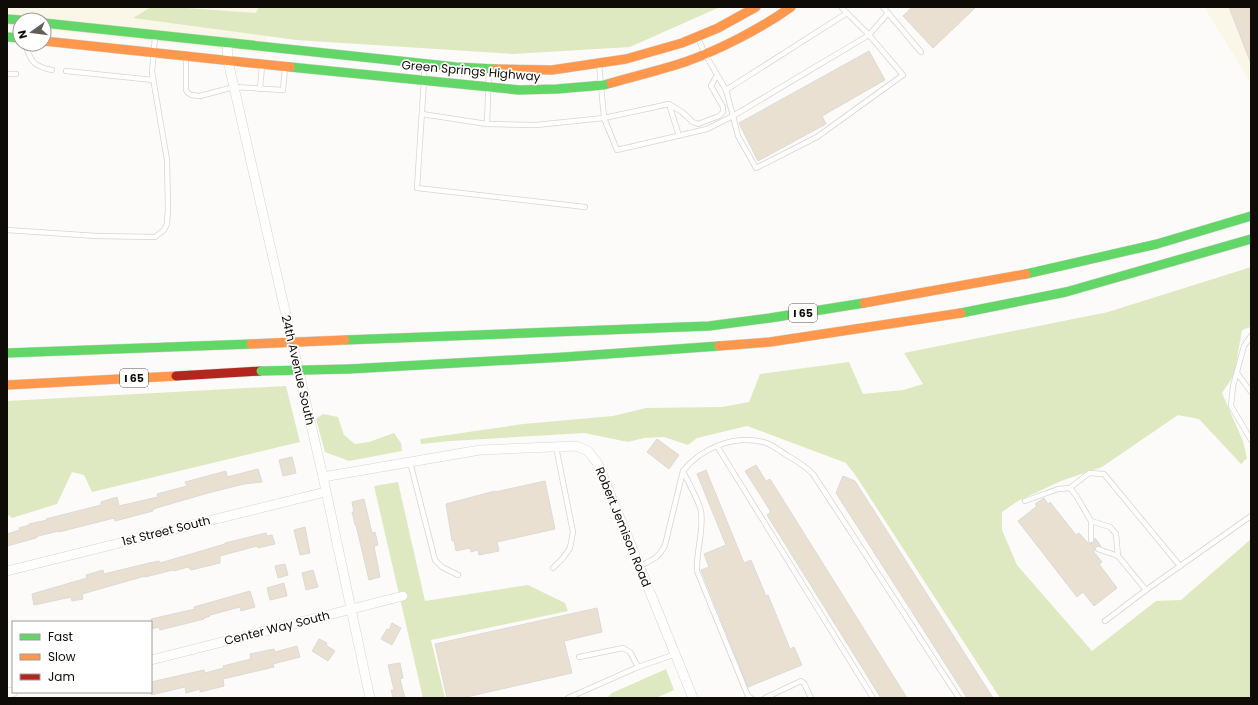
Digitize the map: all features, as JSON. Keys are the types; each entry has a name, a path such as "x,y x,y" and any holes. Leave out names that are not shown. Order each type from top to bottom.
{"main road":[{"name":"Green Springs Highway","path":"52,24 424,63 490,69 552,70 626,60 682,43 718,28 756,7"},
{"name":"Green Springs Highway","path":"52,42 519,90 557,89 601,85 685,62 738,39 791,7"},
{"name":"I 65","path":"7,353 709,326 753,321 949,290 1032,274 1206,231 1251,216"},
{"name":"I 65","path":"7,385 261,371 349,369 573,357 785,340 898,324 1038,298 1133,273 1251,239"}],"street":[{"name":"24th Avenue South","path":"228,43 228,61 323,477 350,610 370,698"},
{"name":"Robert Jemison Road","path":"323,477 480,450 576,446 588,451 598,464 693,698"},
{"name":"1st Street South","path":"7,571 326,492"},
{"name":"Center Way South","path":"152,660 403,596"}],"lane":[{"path":"698,36 705,54 726,90 738,136 756,168 818,137 903,75 869,35 841,7"},
{"path":"883,7 921,52"},
{"path":"726,90 846,13"},
{"path":"599,63 604,118 617,150 707,129 733,116 869,35 888,13"},
{"path":"7,230 97,236 154,237 164,230 167,224 168,208 166,160 152,72 156,35"},
{"path":"28,52 37,67 52,70"},
{"path":"186,56 185,86 188,93 195,96 234,87 283,90 286,66"},
{"path":"424,63 417,188 585,207"},
{"path":"260,89 262,64"},
{"path":"487,124 490,69"},
{"path":"66,71 153,80"},
{"path":"7,74 16,74"},
{"path":"422,114 487,124 536,125 604,118 670,104 693,122 698,124 719,116 723,112 711,86 717,75"},
{"path":"670,104 679,136"},
{"path":"1251,336 1244,346 1233,386 1231,406 1251,440"},
{"path":"1237,373 1251,392"},
{"path":"640,566 657,558 662,553 683,471 690,463 704,452 735,440 765,442 806,467 813,474 959,698"},
{"path":"717,446 874,698"},
{"path":"553,568 570,548 573,532 556,447"},
{"path":"410,462 435,560 442,567 458,575"},
{"path":"683,471 701,509 702,522 697,571 748,696 751,698"},
{"path":"1025,501 1058,489 1070,488 1089,473 1104,474 1180,566"},
{"path":"1070,488 1091,521 1091,540"},
{"path":"1105,622 1146,590 1251,516"},
{"path":"1091,521 1110,527 1116,534 1118,556"},
{"path":"1098,549 1118,556 1146,590"},
{"path":"579,657 623,648 630,652 638,667"},
{"path":"568,698 638,667 676,654"},
{"path":"765,698 801,681 804,683 811,698"}],"shaded area":[{"path":"7,7 267,7 267,54 52,31 52,12 12,12 12,26 7,25"},
{"path":"1204,7 1251,7 1251,83"}],"green space":[{"path":"151,7 256,13 259,7 720,7 630,47 513,54 296,40 133,18"},
{"path":"1251,267 1251,327 1242,330 1234,375 1222,393 1243,441 1247,458 1241,464 1199,419 1178,415 1102,467 1061,481 1018,501 1002,512 1002,530 1017,565 1092,651 1156,601 1181,600 1251,539 1251,698 1000,698 856,476 846,463 747,426 697,438 688,445 664,437 644,438 628,442 584,433 421,444 420,439 523,424 613,416 646,408 722,407 749,402 760,374 849,362 863,394 903,390 923,384 904,353 1108,312"},
{"path":"286,386 300,442 92,492 84,475 72,472 57,504 12,518 7,514 7,401"},
{"path":"323,414 338,417 344,435 355,444 369,442 394,433 401,443 402,451 349,461 325,452 316,419"},
{"path":"398,482 425,601 528,585 565,603 568,611 431,640 445,698 423,698 374,486"},
{"path":"666,669 674,690 656,698 607,698 612,693"}],"building":[{"path":"912,7 976,7 933,48 903,16"},
{"path":"1229,7 1251,7 1251,61 1250,61"},
{"path":"869,51 885,80 822,116 826,124 758,161 739,123"},
{"path":"657,439 679,455 669,469 647,452"},
{"path":"292,457 296,473 283,476 279,460"},
{"path":"756,465 766,481 770,479 907,698 881,698 767,515 771,512 745,471"},
{"path":"258,469 262,482 244,484 208,493 153,509 153,511 115,521 114,518 38,536 36,538 7,546 7,534 20,530 19,528 47,520 46,519 101,505 101,502 117,497 119,506 158,497 157,494 187,486 185,482 226,471 227,477"},
{"path":"706,470 744,563 751,560 766,596 768,595 790,649 794,647 802,665 748,687 701,570 709,567 704,554 726,545 697,474"},
{"path":"843,476 855,481 993,698 967,698 836,493"},
{"path":"545,481 555,529 497,542 499,551 479,555 478,550 471,552 470,548 456,551 454,541 452,541 446,504 495,491"},
{"path":"1044,498 1048,504 1050,502 1076,535 1079,533 1088,543 1091,544 1094,542 1095,538 1101,546 1095,546 1094,552 1102,562 1099,564 1117,588 1094,606 1083,592 1077,597 1018,521 1037,506 1035,504"},
{"path":"364,499 372,533 375,532 378,545 374,546 380,577 369,580 352,512 354,512 352,502"},
{"path":"305,527 310,553 300,555 294,530"},
{"path":"266,533 267,536 272,535 275,544 258,548 257,546 220,556 220,563 191,570 188,567 145,576 82,594 83,599 72,601 71,597 34,605 32,594 87,578 86,575 103,570 104,574 159,561 160,563 225,543"},
{"path":"285,564 288,575 278,578 275,566"},
{"path":"313,570 318,587 306,590 302,573"},
{"path":"284,583 287,596 270,600 267,588"},
{"path":"250,591 255,607 241,611 240,607 210,615 204,619 160,630 159,627 152,629 151,619 195,609 194,607"},
{"path":"597,608 602,632 564,641 572,673 462,698 447,698 435,644"},
{"path":"392,623 401,628 392,645 381,639 387,629 389,630"},
{"path":"319,639 327,643 326,645 335,651 328,661 312,651"},
{"path":"297,646 300,657 273,664 274,667 223,679 224,686 200,692 200,689 186,693 185,687 151,695 152,682 204,670 205,673 224,668 223,666 251,659 250,654 274,649 275,652"},
{"path":"400,663 403,678 400,679 405,698 393,698 391,690 394,690 388,665"}],"traffic: fast":[{"path":"7,19 12,19"},
{"path":"52,24 456,67 495,69"},
{"path":"7,37 12,37"},
{"path":"290,67 519,90 557,89 604,85 611,83"},
{"path":"1026,274 1157,244 1251,216"},
{"path":"961,313 1066,292 1251,239"},
{"path":"345,340 709,326 864,303"},
{"path":"7,353 251,344"},
{"path":"349,369 565,357 719,346"},
{"path":"261,371 349,369"}],"traffic: slow":[{"path":"495,69 552,70 626,59 682,43 718,28 756,7"},
{"path":"611,83 676,65 698,57 740,38 791,7"},
{"path":"52,42 290,67"},
{"path":"864,303 1026,274"},
{"path":"719,346 770,342 961,313"},
{"path":"251,344 345,340"},
{"path":"7,385 176,376"}],"traffic: jam":[{"path":"176,376 261,371"}]}
